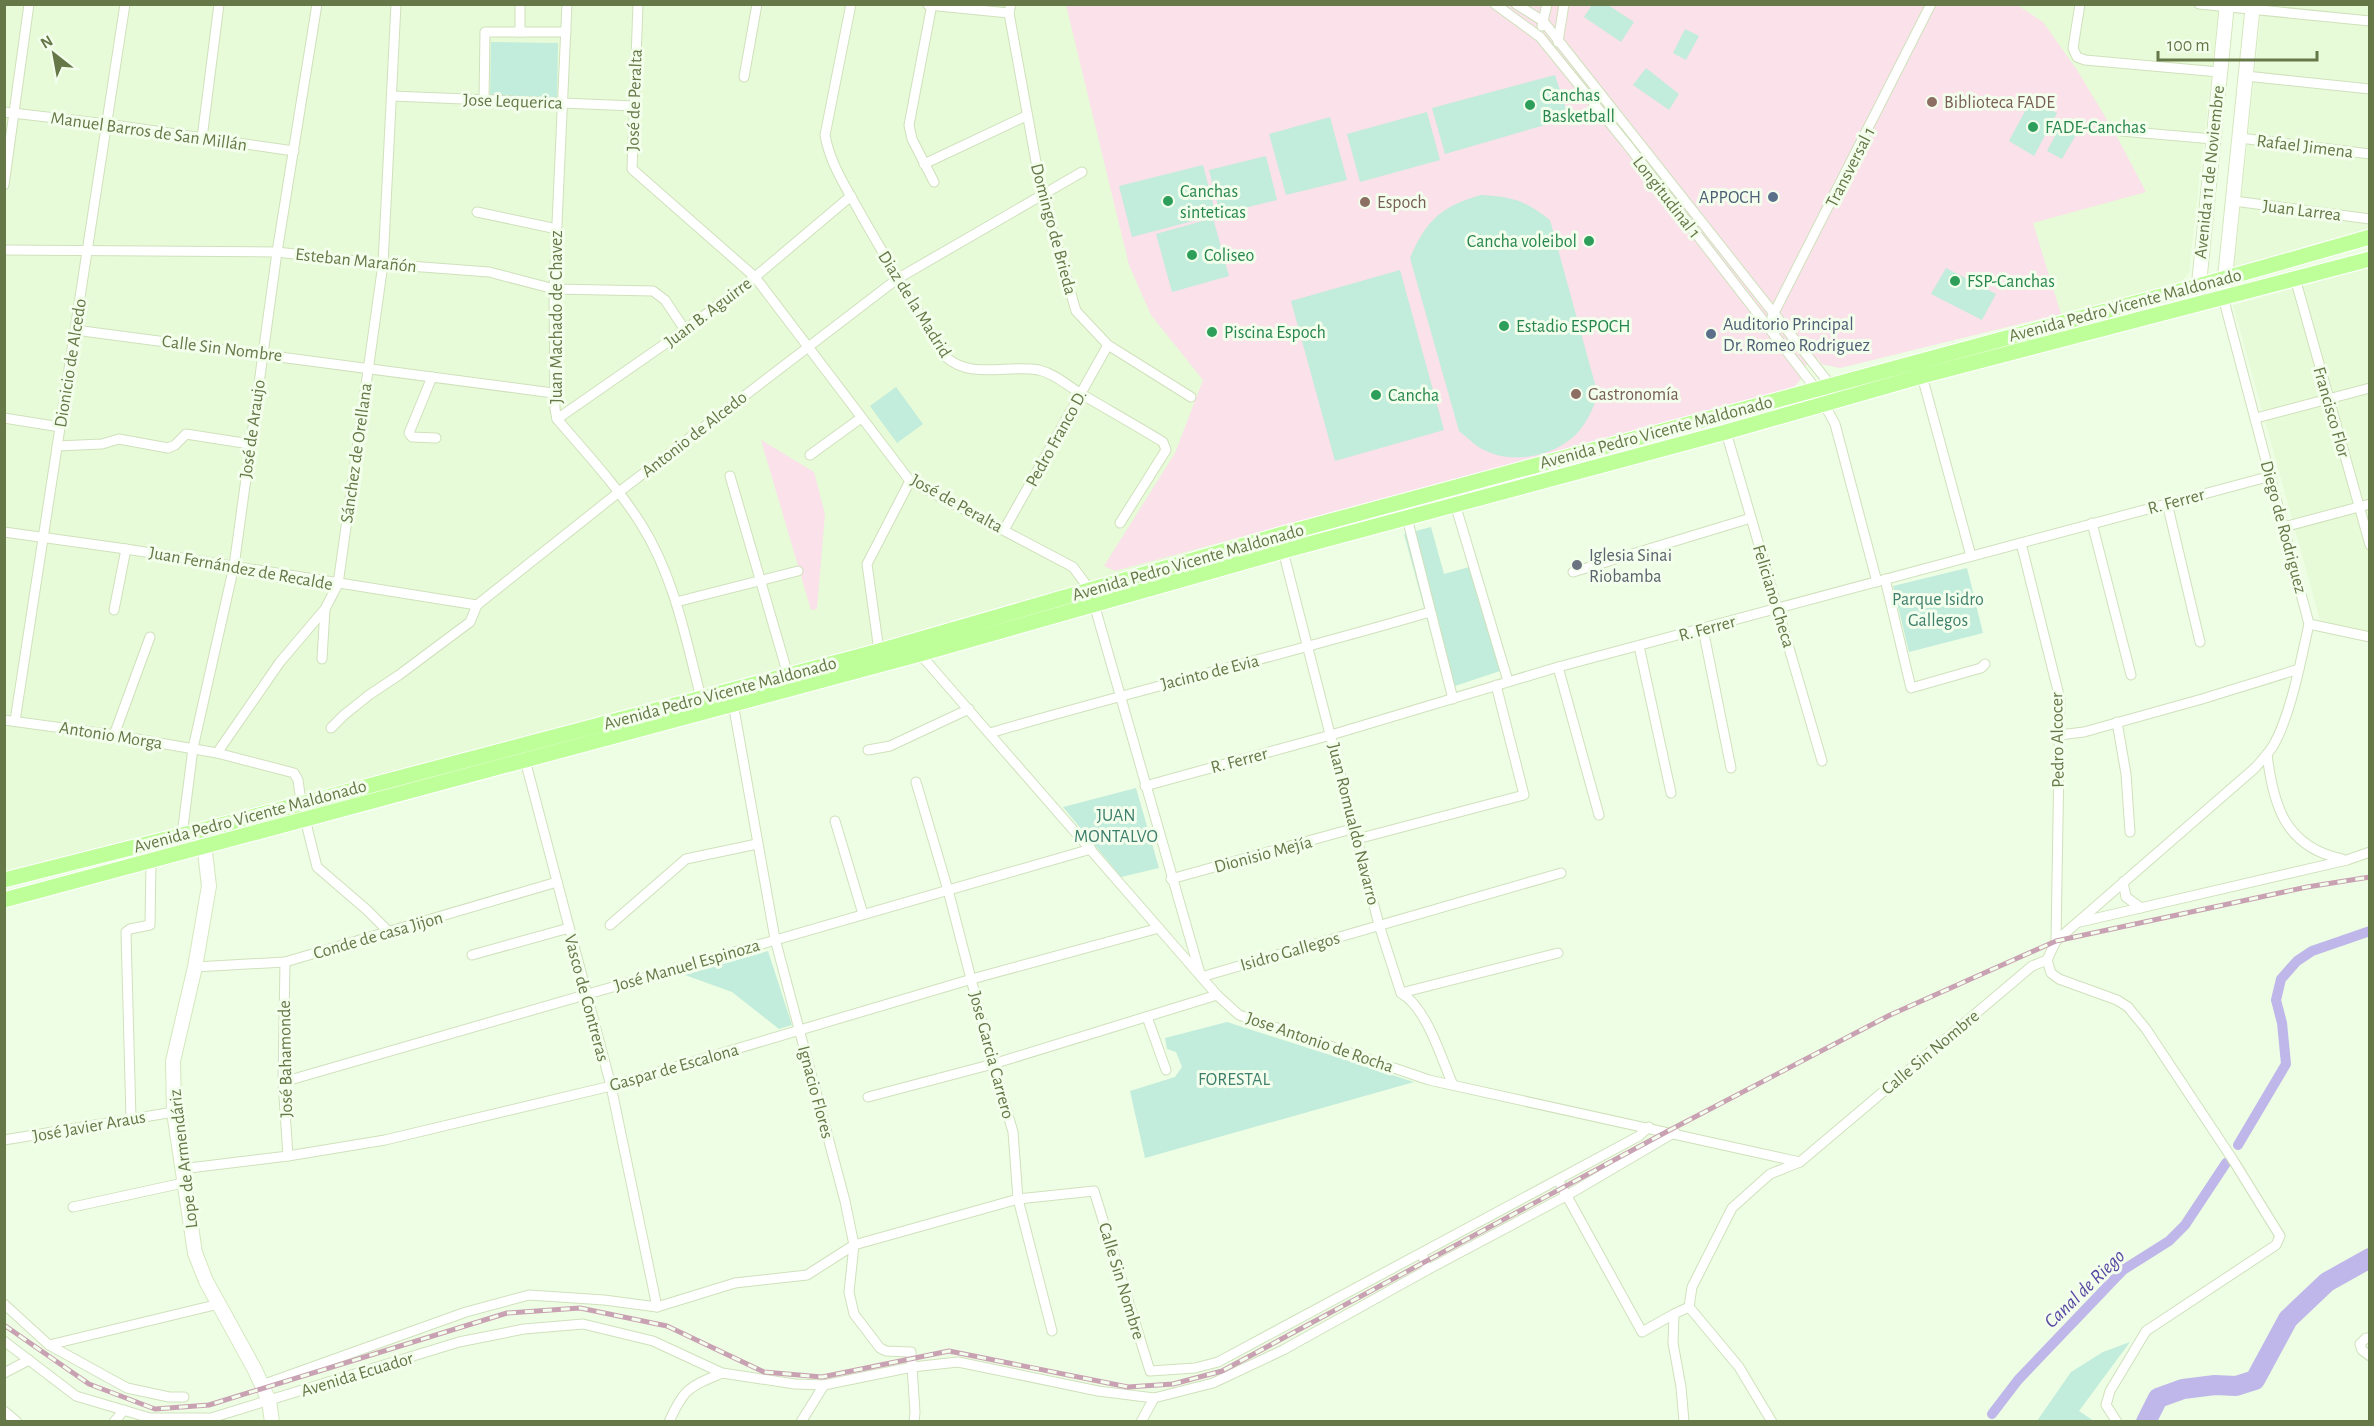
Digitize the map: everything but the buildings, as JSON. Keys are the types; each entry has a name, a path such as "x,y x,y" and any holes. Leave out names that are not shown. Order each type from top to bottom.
{"main road":[{"name":"Avenida Pedro Vicente Maldonado","path":"4,880 879,651 1279,535 2224,279 2370,237"},
{"name":"Avenida Pedro Vicente Maldonado","path":"4,900 920,654 1283,551 1726,432 1922,376 2369,260"}],"street":[{"path":"4,185 16,114 29,4"},
{"name":"Dionicio de Alcedo","path":"15,721 125,4"},
{"path":"202,138 219,4"},
{"name":"José de Araujo","path":"183,853 182,835 193,748 234,566 262,353 317,4"},
{"name":"Sánchez de Orellana","path":"217,753 280,662 325,609 338,584 382,264 396,4"},
{"path":"520,4 520,32"},
{"name":"Juan Machado de Chavez","path":"567,4 554,289 553,393 557,419 619,492 642,525 676,602 701,698"},
{"name":"José de Peralta","path":"638,4 632,169 755,277 910,481 1073,567 1090,590 1144,786 1201,977"},
{"path":"744,77 757,4"},
{"name":"Diaz de la Madrid","path":"851,4 825,135 828,151 851,196 897,279 946,357 955,365 965,369 1040,370 1054,375 1080,394 1163,442 1166,450 1120,523"},
{"path":"928,4 1010,9"},
{"name":"Longitudinal 1","path":"1495,4 1540,37 1626,143 1767,328 1823,387 1842,399"},
{"name":"Longitudinal 1","path":"1516,4 1543,22 1558,40 1774,315 1823,387 1825,404 1835,424 1911,688 1981,668 1984,664"},
{"path":"1540,37 1547,4"},
{"path":"1556,56 1564,4"},
{"name":"Transversal 1","path":"1767,328 1931,4"},
{"path":"2080,4 2073,48 2078,57 2085,60 2219,72"},
{"path":"2199,4 2253,7 2370,21"},
{"path":"932,5 909,125 912,138 934,182"},
{"name":"Avenida 11 de Noviembre","path":"2197,304 2227,6"},
{"name":"Avenida 11 de Noviembre","path":"2223,297 2253,7"},
{"name":"Domingo de Brieda","path":"1010,9 1026,116 1042,195 1076,311 1108,345 1191,397"},
{"path":"484,100 484,32 566,32"},
{"path":"2246,76 2370,89"},
{"name":"Jose Lequerica","path":"392,96 634,106"},
{"name":"Manuel Barros de San Millán","path":"4,112 107,124 294,151"},
{"path":"924,164 1026,116"},
{"path":"2121,131 2213,139"},
{"name":"Rafael Jimena","path":"2240,138 2370,154"},
{"name":"Antonio de Alcedo","path":"331,728 369,695 470,622 477,605 619,492 897,279 1082,172"},
{"name":"Juan B. Aguirre","path":"557,419 686,330 755,277 851,196"},
{"name":"Juan Larrea","path":"2234,201 2370,219"},
{"path":"477,212 557,229"},
{"name":"Esteban Marañón","path":"4,250 277,252 382,264 489,272 554,289 653,291 665,300 686,330"},
{"name":"Francisco Flor","path":"2295,278 2370,545"},
{"name":"Diego de Rodriguez","path":"2056,941 2255,768 2273,746 2299,669 2309,624 2223,297"},
{"name":"Calle Sin Nombre","path":"75,330 553,393"},
{"name":"Pedro Franco D.","path":"1004,530 1108,345"},
{"path":"1922,376 1971,556"},
{"path":"432,377 409,433 412,437 436,438"},
{"path":"2256,418 2370,388"},
{"path":"1835,424 1842,399"},
{"path":"4,418 60,427"},
{"path":"810,454 861,418"},
{"name":"Feliciano Checa","path":"1726,432 1822,761"},
{"path":"57,446 102,444 119,439 168,447 175,445 186,434 250,444"},
{"path":"730,476 788,675"},
{"name":"R. Ferrer","path":"1144,786 1330,735 1558,667 2271,476"},
{"path":"879,651 867,564 910,481"},
{"path":"1455,504 1508,681"},
{"path":"2167,504 2200,642"},
{"path":"2284,526 2370,504"},
{"path":"1407,518 1453,699"},
{"path":"1574,572 1751,518"},
{"path":"2092,523 2132,675"},
{"name":"Juan Fernández de Recalde","path":"4,532 126,549 477,605"},
{"name":"Pedro Alcocer","path":"2021,543 2060,699 2056,941"},
{"path":"114,610 126,549"},
{"name":"Juan Romualdo Navarro","path":"1283,551 1357,839 1401,993 1409,998 1421,1014 1453,1085"},
{"path":"676,602 798,571"},
{"path":"322,659 325,609"},
{"name":"Jacinto de Evia","path":"990,733 1120,695 1308,647 1430,612"},
{"path":"2309,624 2370,638"},
{"path":"1704,629 1731,768"},
{"path":"114,735 150,637"},
{"path":"1639,646 1671,793"},
{"name":"Jose Antonio de Rocha","path":"920,654 1216,995 1239,1015 1430,1080 1675,1132 1800,1162"},
{"path":"1558,667 1599,815"},
{"path":"2059,735 2084,732 2299,669"},
{"path":"1357,839 1524,795 1496,685"},
{"name":"Ignacio Flores","path":"733,703 775,939 845,1201 854,1245 849,1292 854,1314 880,1348 886,1351 911,1352 912,1367"},
{"path":"868,750 890,746 969,710"},
{"name":"Antonio Morga","path":"4,720 114,735 217,753"},
{"path":"2117,722 2126,774 2130,832"},
{"path":"217,753 294,773 298,780 301,802"},
{"path":"2267,754 2277,808 2289,828 2322,855 2347,860"},
{"name":"Vasco de Contreras","path":"525,760 610,1086 657,1307"},
{"name":"Jose Garcia Carrero","path":"916,782 948,890 1013,1132 1018,1199 1052,1331"},
{"path":"305,819 317,867 389,932"},
{"path":"834,821 863,914"},
{"name":"Dionisio Mejía","path":"1171,879 1355,828"},
{"name":"Lope de Armendáriz","path":"202,830 206,847 209,886 195,967 173,1061 174,1112 195,1253 269,1401"},
{"path":"610,925 686,859 757,844"},
{"name":"José Manuel Espinoza","path":"283,1082 1091,849"},
{"path":"2077,922 2347,860 2370,852"},
{"path":"131,1119 126,932 150,925 151,861"},
{"name":"Isidro Gallegos","path":"1201,977 1561,873"},
{"name":"Conde de casa Jijon","path":"195,967 285,962 557,882"},
{"path":"2123,882 2126,897 2141,908"},
{"path":"472,955 569,928"},
{"name":"Gaspar de Escalona","path":"73,1207 182,1176 385,1140 610,1086 972,979 1159,928"},
{"path":"2056,941 2048,960 2051,973 2059,979 2117,1000 2128,1007 2184,1085 2280,1236 2276,1245 2146,1331 2110,1391 2106,1405 2117,1422"},
{"path":"1401,993 1558,953"},
{"name":"Calle Sin Nombre","path":"1689,1307 1692,1287 1731,1208 1770,1174 1800,1162 2032,966 2048,960"},
{"name":"José Bahamonde","path":"285,962 283,1082 288,1156"},
{"path":"868,1096 993,1064 1216,995"},
{"path":"1147,1017 1166,1070"},
{"name":"José Javier Araus","path":"4,1140 174,1112"},
{"path":"1427,1270 1422,1253 1639,1137 1649,1127"},
{"path":"1141,1422 1154,1398 1213,1383 1283,1350 1566,1196 1675,1132"},
{"path":"1558,1180 1642,1332 1689,1307 1739,1367 1772,1422"},
{"name":"Calle Sin Nombre","path":"1018,1199 1094,1191 1150,1371 1196,1368 1218,1362 1422,1253"},
{"path":"262,1385 466,1312 529,1295 604,1300 657,1307 735,1283 807,1275 854,1245 1018,1199"},
{"path":"5,1304 49,1345 127,1388 184,1397"},
{"path":"49,1345 219,1304"},
{"path":"1674,1314 1672,1343 1681,1386 1684,1422"},
{"name":"Avenida Ecuador","path":"4,1341 76,1396 150,1418 211,1418 459,1342 524,1329 584,1324 653,1341 722,1373 795,1384 824,1385 912,1367 958,1362 1098,1391 1154,1398"},
{"path":"2370,1338 2366,1338 2360,1344 2362,1350 2370,1356"},
{"path":"4,1373 29,1360"},
{"path":"912,1367 914,1422"},
{"path":"669,1422 680,1397 696,1384 722,1373"},
{"path":"801,1422 824,1385"},
{"path":"269,1401 272,1422"},
{"path":"114,1422 124,1410"},
{"path":"4,1411 16,1422"}],"shaded area":[{"path":"5,5 2219,5 2189,273 2180,284 1840,368 1821,364 1818,358 1796,371 1801,379 1794,387 1067,588 786,670 5,877"},
{"path":"1066,5 2017,5 2043,22 2077,70 2116,135 2146,192 2033,223 2061,314 1840,368 1821,364 1818,358 1796,371 1801,379 1794,387 1115,571 1104,566 1175,453 1203,380 1151,315 1129,265"},
{"path":"2262,5 2369,5 2369,233 2234,269"},
{"path":"2369,268 2369,633 2321,624 2233,305"},
{"path":"761,440 814,472 825,514 817,609 811,610"}],"green space":[{"path":"1592,5 1608,5 1634,22 1621,42 1584,17"},
{"path":"1685,29 1699,36 1686,60 1673,53"},
{"path":"491,42 558,43 557,99 490,97"},
{"path":"1646,68 1679,94 1669,110 1633,85"},
{"path":"1555,75 1569,118 1445,154 1432,108"},
{"name":"FADE-Canchas","path":"2031,100 2057,113 2034,156 2009,141"},
{"path":"1427,112 1440,160 1360,182 1347,134"},
{"path":"1330,117 1347,180 1286,195 1269,134"},
{"path":"2062,123 2077,133 2062,159 2047,151"},
{"path":"1266,156 1277,200 1220,214 1209,170"},
{"name":"Canchas sinteticas","path":"1203,165 1216,215 1132,237 1119,186"},
{"name":"Estadio ESPOCH","path":"1481,195 1518,201 1550,220 1598,395 1588,418 1577,434 1551,451 1538,455 1500,456 1477,446 1459,431 1410,258 1422,234 1437,216 1456,204"},
{"name":"Coliseo","path":"1213,218 1229,276 1172,292 1156,234"},
{"name":"FSP-Canchas","path":"1946,268 1996,294 1982,320 1931,294"},
{"name":"Cancha","path":"1400,270 1444,430 1335,461 1291,301"},
{"path":"896,387 923,424 897,443 870,406"},
{"path":"1431,527 1444,574 1473,566 1503,670 1446,689 1404,534"},
{"name":"Parque Isidro Gallegos","path":"1967,568 1983,633 1909,652 1893,586"},
{"name":"JUAN MONTALVO","path":"1136,788 1159,868 1121,877 1063,807"},
{"path":"768,951 792,1025 779,1029 732,992 685,975"},
{"name":"FORESTAL","path":"1227,1022 1414,1082 1145,1158 1130,1091 1175,1077 1182,1067 1176,1052 1167,1049 1165,1038"},
{"path":"2130,1342 2079,1411 2094,1421 2037,1421 2071,1372 2103,1352"}],"waterway":[{"name":"Canal de Riego","path":"2238,1145 2286,1064 2282,1023 2276,1000 2281,979 2297,961 2312,951 2370,931"},
{"name":"Canal de Riego","path":"1992,1414 2018,1380 2123,1270 2169,1241 2185,1225 2226,1163"},
{"path":"2146,1422 2158,1398 2183,1389 2215,1385 2236,1386 2255,1380 2288,1319 2327,1282 2370,1258"}],"railway":[{"path":"4,1325 89,1384 155,1409 209,1405 507,1313 580,1308 667,1326 764,1372 822,1377 949,1351 1128,1387 1173,1384 1222,1371 1668,1131 1890,1015 2056,941 2307,887 2370,877"}],"place":[{"name":"Biblioteca FADE","path":"1932,102"},
{"name":"Canchas Basketball","path":"1530,105"},
{"name":"FADE-Canchas","path":"2033,127"},
{"name":"APPOCH","path":"1773,197"},
{"name":"Canchas sinteticas","path":"1168,201"},
{"name":"Espoch","path":"1365,202"},
{"name":"Cancha voleibol","path":"1589,241"},
{"name":"Coliseo","path":"1192,255"},
{"name":"FSP-Canchas","path":"1955,281"},
{"name":"Estadio ESPOCH","path":"1504,326"},
{"name":"Piscina Espoch","path":"1212,332"},
{"name":"Auditorio Principal Dr. Romeo Rodriguez","path":"1711,334"},
{"name":"Gastronomía","path":"1576,394"},
{"name":"Cancha","path":"1376,395"},
{"name":"Iglesia Sinai Riobamba","path":"1577,565"}]}
